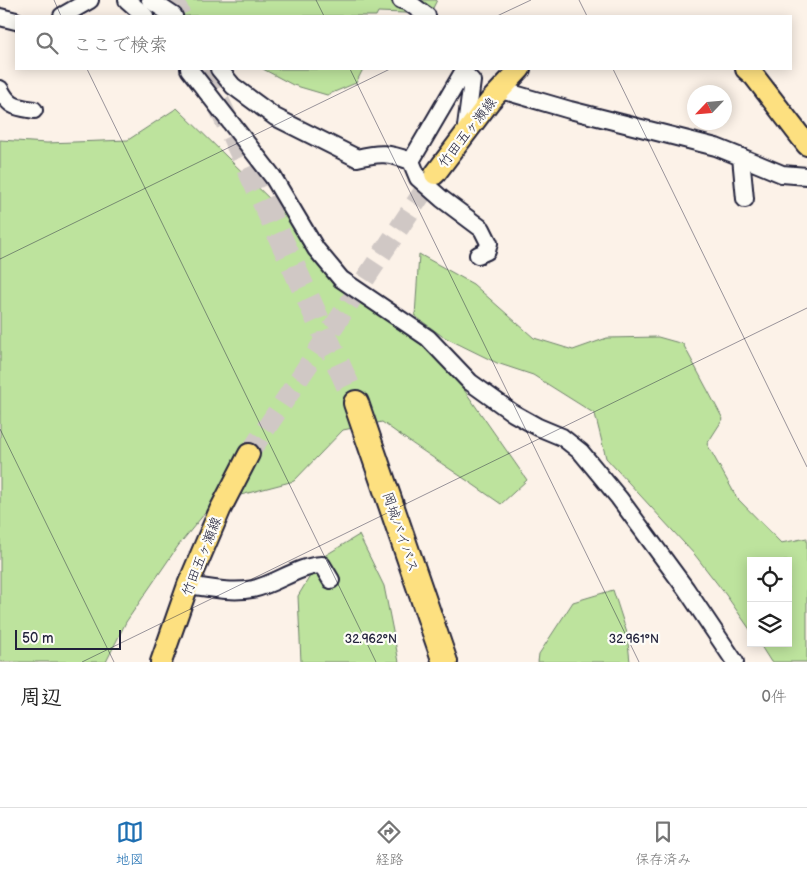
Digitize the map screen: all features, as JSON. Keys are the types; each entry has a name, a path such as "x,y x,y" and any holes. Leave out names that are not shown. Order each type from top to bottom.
{"highway":[{"name":"岡城バイパス","path":"356,403 445,662"}],"main road":[{"name":"竹田五ヶ瀬線","path":"435,174 465,134 519,70"},
{"path":"747,70 754,76 807,145"},
{"name":"竹田五ヶ瀬線","path":"161,662 188,585 220,510 250,454"}],"street":[{"path":"64,15 90,0"},
{"path":"127,0 144,15"},
{"path":"150,0 172,15"},
{"path":"401,0 408,2 426,15"},
{"path":"0,17 15,22"},
{"path":"189,70 273,177 316,250 342,279 428,338 470,382 513,413 538,427 562,437 581,452 620,498 686,589 735,662"},
{"path":"220,70 233,86 275,117 357,158 371,154 388,153 411,161 418,178 482,229 489,243 487,251 478,255"},
{"path":"411,161 462,70 472,81 465,134"},
{"path":"0,89 5,99 14,107 34,110"},
{"path":"501,90 570,110 716,147 782,174 807,176"},
{"path":"742,157 745,199"},
{"path":"188,585 230,591 254,589 311,566 322,565 331,580"}],"green space":[{"path":"156,0 437,0 430,14 378,12 376,15 177,15"},
{"path":"265,70 362,70 356,83 327,95 293,85"},
{"path":"177,108 329,257 385,318 444,361 527,480 501,504 382,422 343,430 294,481 214,502 178,546 126,622 106,662 0,662 0,140 47,143 128,140"},
{"path":"419,254 473,284 534,338 573,350 607,338 658,337 683,344 723,419 707,444 737,498 781,543 807,538 807,662 771,662 762,647 792,647 792,557 747,557 747,625 695,555 606,458 595,414 533,375 497,363 442,336 415,316"},
{"path":"359,535 384,586 399,662 301,662 298,596 321,558"},
{"path":"613,590 627,633 630,662 538,662 539,654 573,602"}],"tunnel":[{"path":"172,0 179,15"},
{"path":"203,70 356,403"},
{"path":"249,454 435,174"}]}
